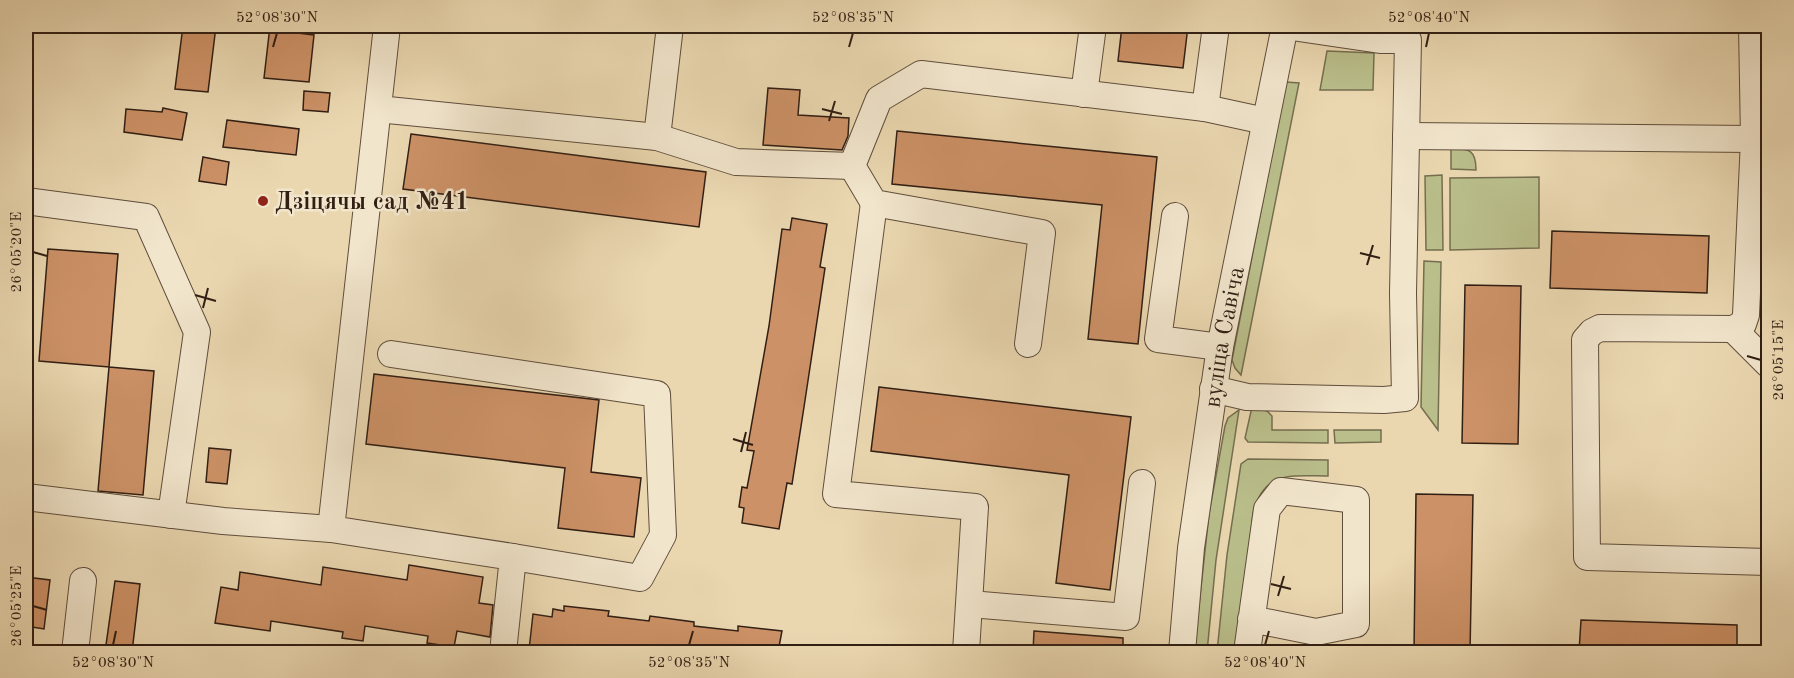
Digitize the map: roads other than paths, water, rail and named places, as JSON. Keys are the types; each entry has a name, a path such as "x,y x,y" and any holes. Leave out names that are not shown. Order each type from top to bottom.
{"street":[{"path":"332,529 387,26"},
{"path":"657,137 670,26"},
{"path":"1084,94 1093,26"},
{"path":"1205,108 1216,26"},
{"path":"1213,390 1247,397 1384,400 1405,398 1403,293 1408,40 1380,40 1285,26"},
{"name":"вуліца Савіча","path":"1182,652 1191,548 1220,347 1285,26"},
{"path":"1752,26 1754,139 1746,315 1743,324 1733,329 1600,328 1592,332 1585,340 1587,557 1768,562"},
{"path":"852,166 879,99 921,74 1205,108 1265,121"},
{"path":"378,109 657,137 736,162 852,166"},
{"path":"1406,136 1754,139"},
{"path":"852,166 874,203 836,494 975,507 966,652"},
{"path":"26,201 146,217 197,332 171,515"},
{"path":"874,203 1042,233 1028,344"},
{"path":"1176,216 1158,339 1220,347"},
{"path":"1733,329 1768,364"},
{"path":"26,497 224,521 332,529 640,578 663,535 657,394 391,354"},
{"path":"970,604 1126,617 1142,483"},
{"path":"1247,652 1251,619 1267,509 1281,492 1356,500 1356,624 1316,632 1251,619"},
{"path":"503,652 513,557"},
{"path":"75,652 83,581"}],"place":[{"name":"Дзіцячы сад №41","path":"263,201"}]}
